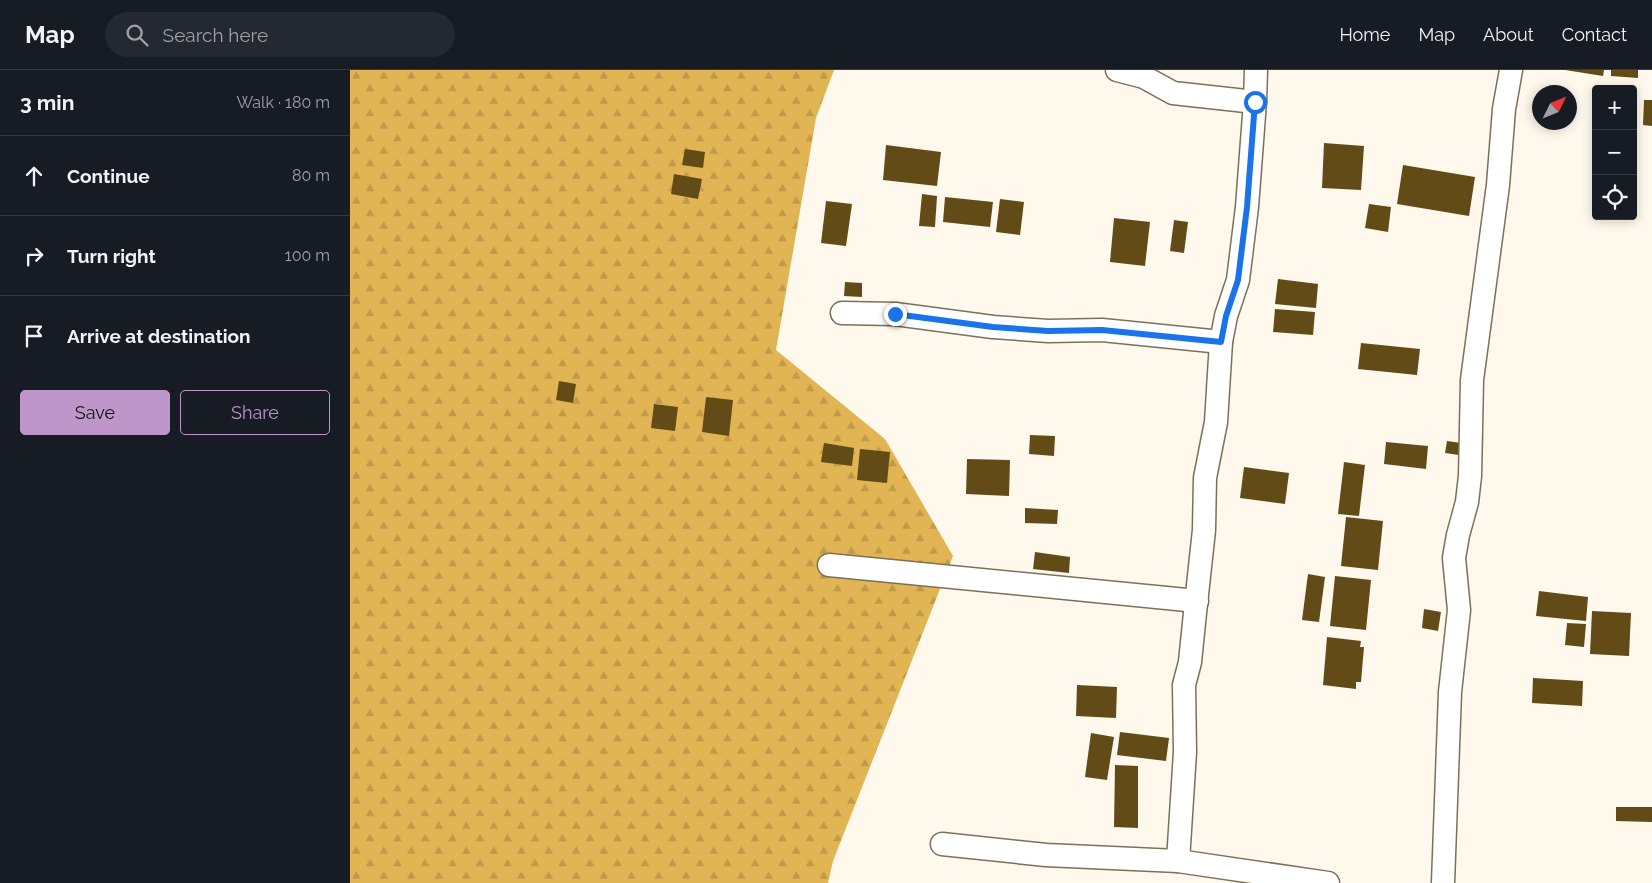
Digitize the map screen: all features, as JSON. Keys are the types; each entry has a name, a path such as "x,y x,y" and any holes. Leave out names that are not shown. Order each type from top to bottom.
{"street":[{"path":"1117,70 1144,77 1173,93 1255,102"},
{"path":"1178,861 1185,752 1184,685 1190,662 1197,601 1204,530 1205,478 1216,422 1221,342 1226,316 1238,280 1247,207 1256,70"},
{"path":"1443,883 1450,692 1459,610 1454,558 1467,502 1470,476 1472,380 1498,185 1504,109 1511,70"},
{"path":"842,313 895,314 993,327 1048,331 1102,330 1221,342"},
{"path":"829,565 1197,601"},
{"path":"942,844 1046,855 1178,861 1328,883"}],"green space":[{"path":"350,70 834,70 816,118 776,350 885,439 953,556 833,861 828,883 350,883"}],"building":[{"path":"1565,70 1604,70 1603,76"},
{"path":"1611,70 1638,70 1638,78 1611,76"},
{"path":"1644,100 1652,100 1652,126 1643,125"},
{"path":"1324,143 1364,146 1361,190 1322,188"},
{"path":"886,145 941,152 937,186 883,180"},
{"path":"685,149 705,152 703,168 682,165"},
{"path":"1403,165 1475,177 1469,216 1397,204"},
{"path":"674,174 702,179 698,199 671,194"},
{"path":"922,194 937,196 935,227 919,226"},
{"path":"945,197 993,202 990,227 943,222"},
{"path":"1000,199 1024,202 1020,235 996,232"},
{"path":"826,201 852,204 846,246 821,243"},
{"path":"1369,204 1391,207 1388,232 1365,228"},
{"path":"1114,218 1150,222 1145,266 1110,262"},
{"path":"1174,220 1188,222 1184,253 1170,251"},
{"path":"1278,279 1318,284 1316,308 1275,304"},
{"path":"845,282 862,283 862,297 844,296"},
{"path":"1275,309 1315,312 1313,335 1273,332"},
{"path":"1361,343 1420,349 1417,375 1358,369"},
{"path":"559,381 576,384 573,403 556,400"},
{"path":"706,397 733,400 729,436 702,432"},
{"path":"654,404 678,407 675,431 651,428"},
{"path":"1030,435 1055,436 1054,456 1029,454"},
{"path":"1447,441 1461,443 1459,455 1445,453"},
{"path":"1386,442 1428,446 1426,469 1384,464"},
{"path":"824,443 854,448 852,466 821,462"},
{"path":"860,449 890,452 887,483 857,480"},
{"path":"967,459 1010,460 1009,496 966,494"},
{"path":"1344,462 1365,465 1359,516 1338,514"},
{"path":"1244,467 1289,473 1285,504 1240,498"},
{"path":"1025,508 1058,510 1057,524 1025,523"},
{"path":"1346,517 1383,521 1378,570 1341,566"},
{"path":"1035,552 1070,557 1069,573 1033,569"},
{"path":"1308,574 1325,577 1319,622 1302,620"},
{"path":"1335,576 1371,580 1366,630 1330,626"},
{"path":"1539,591 1588,597 1586,621 1536,616"},
{"path":"1424,609 1441,612 1438,631 1422,628"},
{"path":"1592,611 1631,613 1629,656 1590,654"},
{"path":"1567,623 1586,624 1584,647 1565,645"},
{"path":"1327,637 1361,641 1360,647 1364,647 1361,682 1356,682 1356,689 1323,685"},
{"path":"1533,678 1583,681 1582,706 1532,703"},
{"path":"1077,685 1117,687 1116,718 1076,716"},
{"path":"1120,732 1169,738 1166,761 1117,755"},
{"path":"1091,733 1114,737 1107,780 1085,777"},
{"path":"1115,765 1138,766 1138,828 1114,827"},
{"path":"1616,807 1652,807 1652,822 1616,821"}],"route":[{"path":"895,314 993,327 1048,331 1102,330 1221,342 1226,316 1238,280 1247,207 1255,102"}]}
